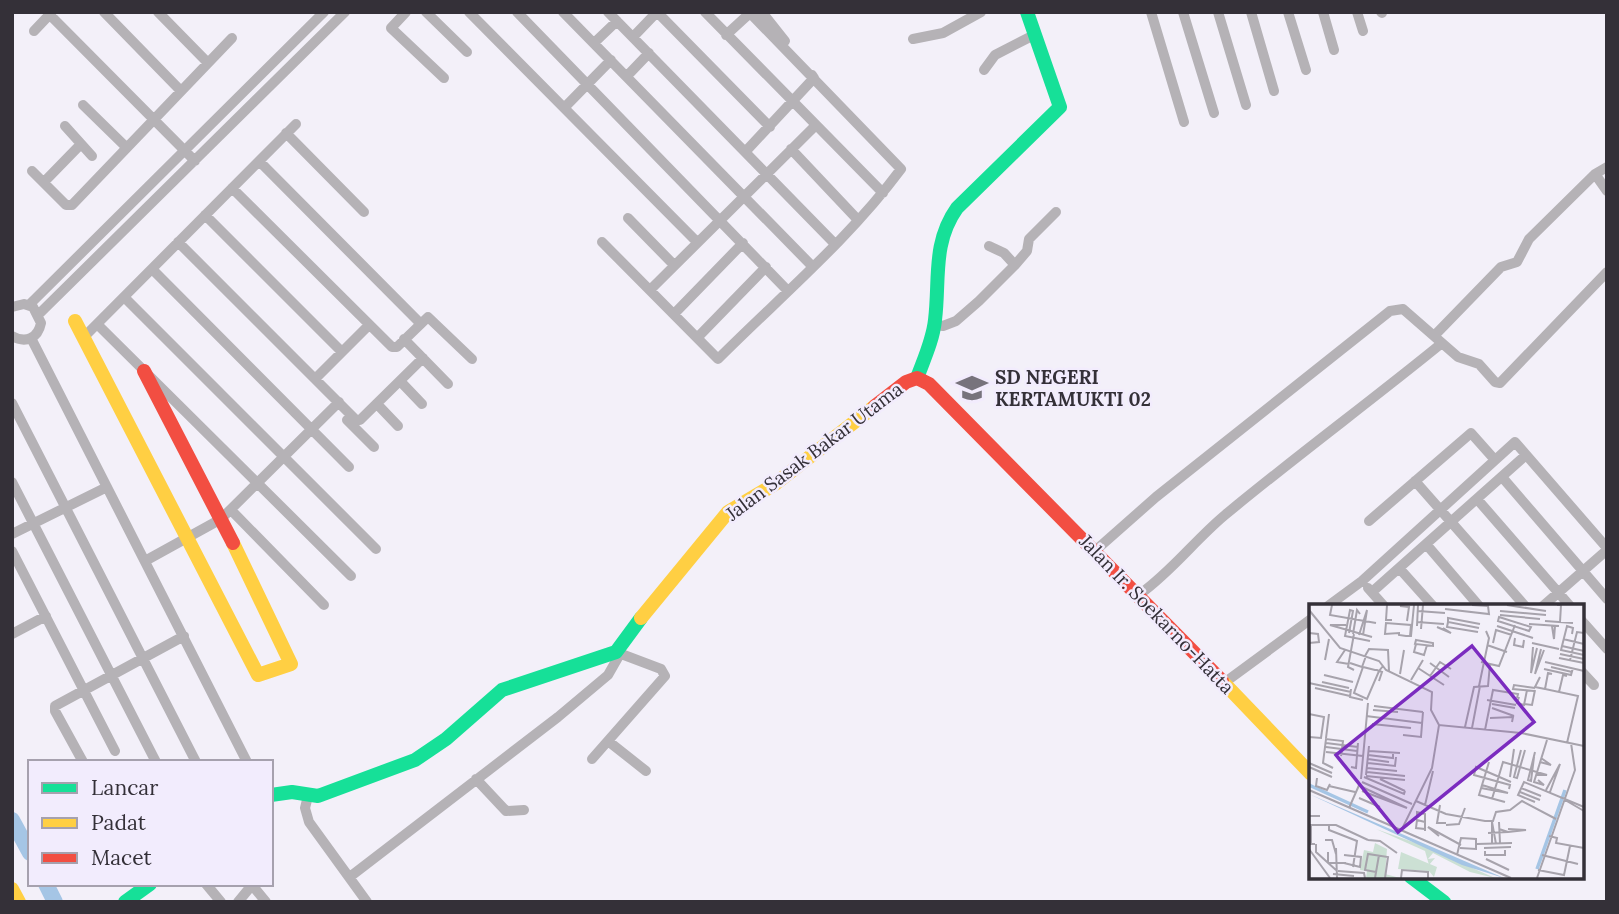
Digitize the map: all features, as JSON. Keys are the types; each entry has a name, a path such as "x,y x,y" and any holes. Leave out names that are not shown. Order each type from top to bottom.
{"main road":[{"path":"917,378 935,325 938,243 945,225 957,208 1060,107 1027,12"},
{"path":"75,321 185,540 258,676 291,664 226,515 144,371"},
{"name":"Jalan Sasak Bakar Utama","path":"620,649 652,603 728,512 775,484 906,382 917,378 929,384 997,449"},
{"name":"Jalan Ir. Soekarno-Hatta","path":"997,449 1309,772"},
{"path":"273,795 292,792 318,796 424,755 509,686 620,649"},
{"path":"1414,879 1444,902"},
{"path":"125,902 147,886"},
{"path":"12,889 19,902"}],"street":[{"path":"104,12 180,90"},
{"path":"158,12 208,62"},
{"path":"12,307 29,305 324,12"},
{"path":"39,314 345,12"},
{"path":"406,12 391,28 444,78"},
{"path":"426,12 467,52"},
{"path":"469,12 697,242"},
{"path":"517,12 721,218 788,290"},
{"path":"563,12 813,267"},
{"path":"608,12 835,244"},
{"path":"633,37 657,12 770,127"},
{"path":"705,12 883,193"},
{"path":"762,12 814,78"},
{"path":"913,39 943,33 981,12"},
{"path":"1151,12 1184,122"},
{"path":"1184,12 1213,113"},
{"path":"1217,12 1246,105"},
{"path":"1251,12 1273,91"},
{"path":"1288,12 1306,70"},
{"path":"1323,12 1334,50"},
{"path":"1357,12 1363,31"},
{"path":"34,30 50,13 195,161"},
{"path":"602,242 719,359 813,267 883,193 901,169 750,13 726,35"},
{"path":"594,43 617,21"},
{"path":"984,70 995,55 1034,35"},
{"path":"32,171 66,205 72,205 232,38"},
{"path":"627,76 649,54"},
{"path":"564,108 611,60"},
{"path":"746,151 814,78"},
{"path":"83,106 125,147"},
{"path":"83,338 296,124"},
{"path":"65,126 92,156"},
{"path":"650,290 815,126"},
{"path":"286,134 364,212"},
{"path":"44,182 81,144"},
{"path":"791,149 858,220"},
{"path":"259,161 420,323"},
{"path":"1140,594 1168,574 1192,544 1227,514 1438,340 1501,267 1517,262 1529,239 1595,174 1607,167"},
{"path":"1595,174 1607,191"},
{"path":"232,188 392,347 430,317 472,359"},
{"path":"935,325 943,326 956,321 1015,265 1027,251 1029,239 1056,212"},
{"path":"205,215 342,352"},
{"path":"628,218 674,265"},
{"path":"178,242 315,379 374,447"},
{"path":"674,314 743,243"},
{"path":"989,246 1004,253 1015,265"},
{"path":"698,338 766,267"},
{"path":"152,269 348,467"},
{"path":"1096,550 1156,497 1390,311 1403,309 1458,358 1479,364 1495,382 1500,383 1607,272"},
{"path":"124,297 376,549"},
{"path":"12,337 22,340 31,338 40,328 39,314 29,305"},
{"path":"97,324 351,576"},
{"path":"315,379 369,325"},
{"path":"31,338 246,760"},
{"path":"404,339 448,384"},
{"path":"336,404 358,421 423,358"},
{"path":"400,381 422,404"},
{"path":"12,403 195,760"},
{"path":"145,561 226,515 336,404"},
{"path":"377,404 398,426"},
{"path":"1369,521 1471,433 1495,460"},
{"path":"1331,604 1362,580 1515,442 1607,549 1545,604"},
{"path":"1372,592 1526,455"},
{"path":"1502,477 1607,599"},
{"path":"1415,481 1523,604"},
{"path":"12,482 155,760"},
{"path":"12,534 107,487"},
{"path":"1477,499 1568,604"},
{"path":"226,515 324,605"},
{"path":"1426,544 1477,604"},
{"path":"12,551 115,751"},
{"path":"1399,568 1431,604"},
{"path":"1362,580 1382,604"},
{"path":"13,632 46,616"},
{"path":"1224,683 1309,620"},
{"path":"1584,623 1607,649"},
{"path":"82,760 54,709 57,704 184,636"},
{"path":"351,876 595,687 608,675 620,649 666,674 592,759"},
{"path":"1584,674 1594,685"},
{"path":"608,741 646,771"},
{"path":"476,779 506,811 524,810"},
{"path":"304,795 304,808 309,822 351,876 367,902"},
{"path":"208,886 221,902"},
{"path":"238,902 252,886"},
{"path":"254,886 266,902"}],"waterway":[{"path":"12,820 28,849"},
{"path":"47,886 55,902"}],"traffic: fast":[{"path":"917,378 934,327 940,248 949,221 957,208 1060,107 1027,12"},
{"path":"273,795 292,792 318,796 415,760 446,739 502,690 616,652 641,618"},
{"path":"1414,879 1444,902"},
{"path":"125,902 147,886"}],"traffic: slow":[{"path":"75,321 258,675 291,664 233,543"},
{"path":"641,618 728,512 775,484 875,406"},
{"path":"1222,681 1309,772"},
{"path":"12,889 19,902"}],"traffic: jam":[{"path":"144,371 233,543"},
{"path":"875,406 906,382 917,378 929,384 1222,681"}],"place":[{"name":"SD NEGERI KERTAMUKTI 02","path":"972,388"}]}
